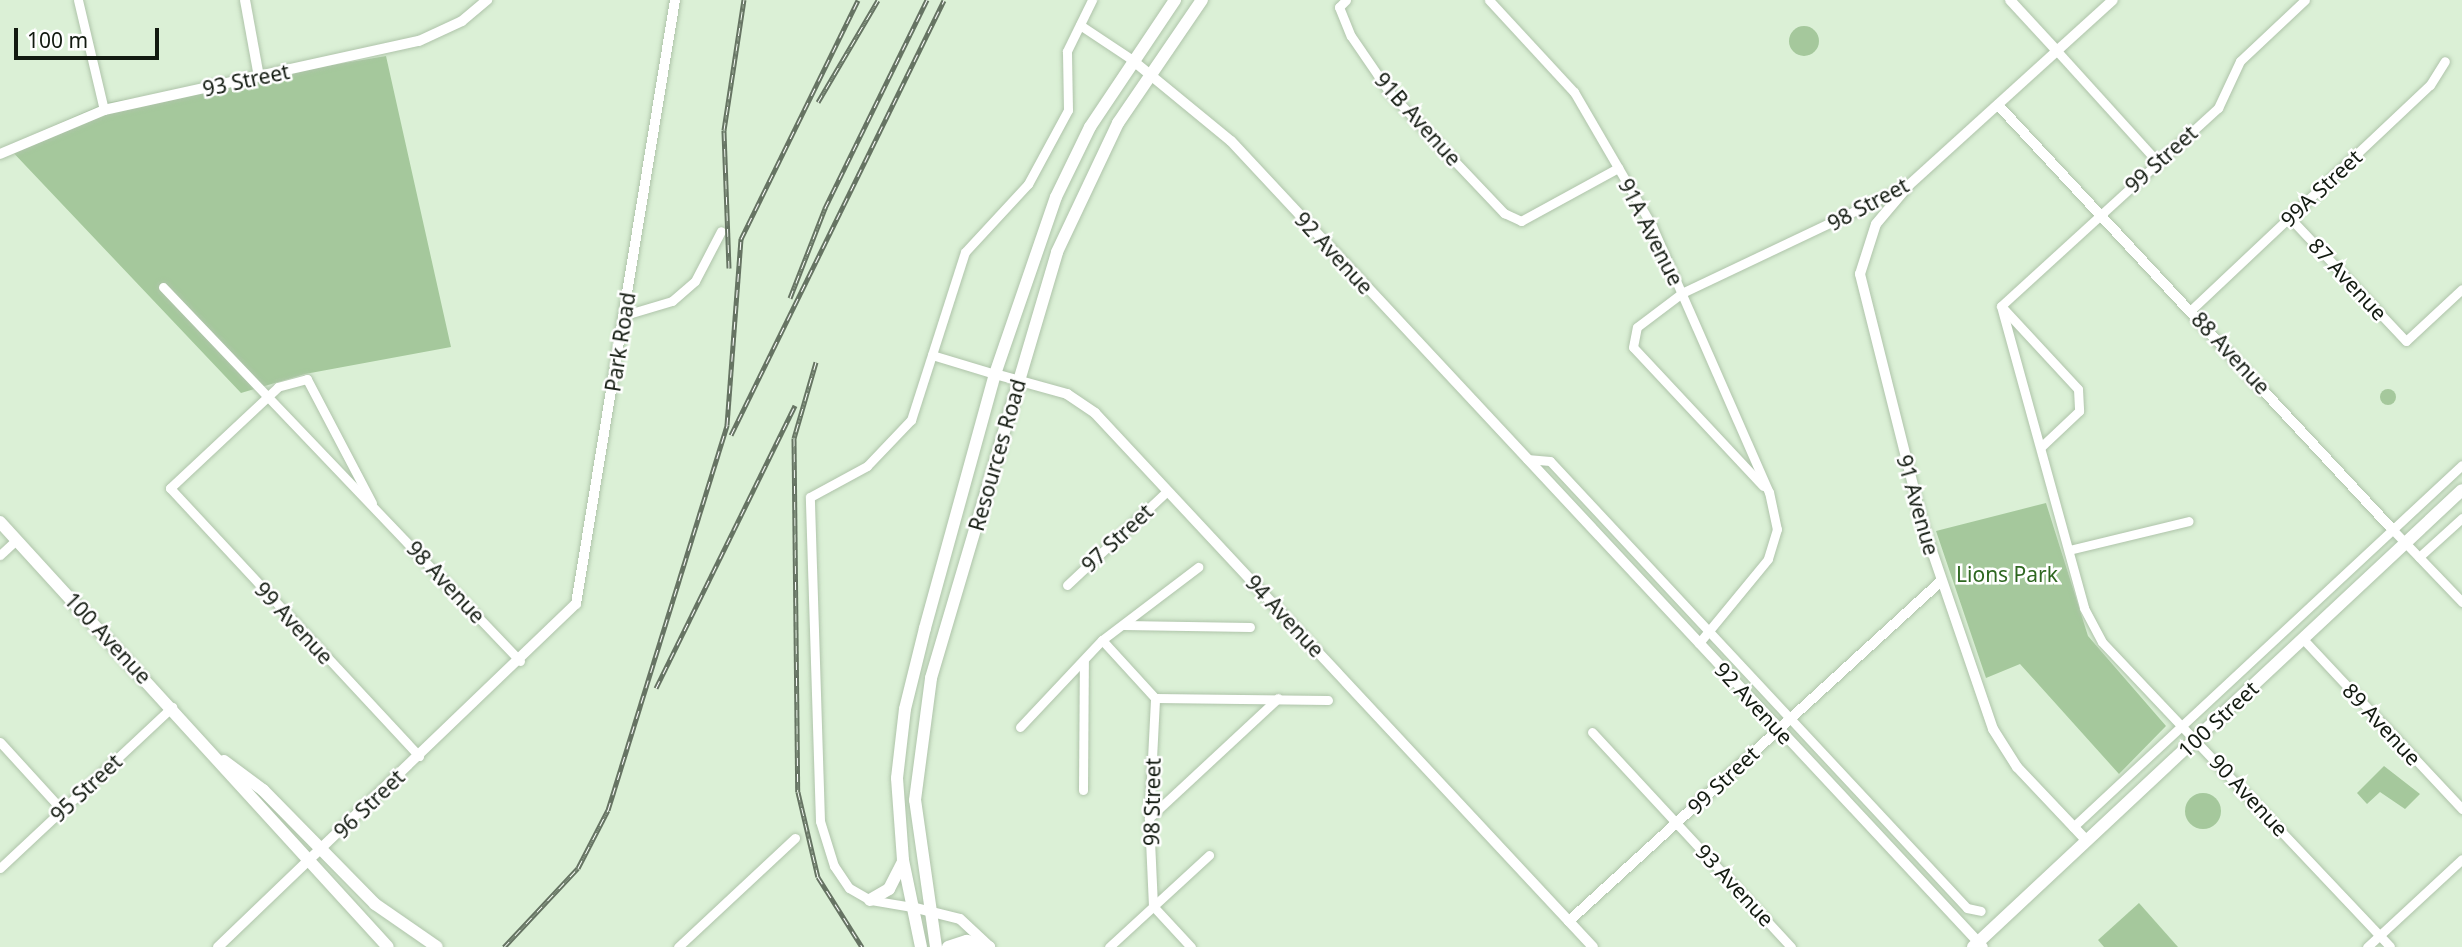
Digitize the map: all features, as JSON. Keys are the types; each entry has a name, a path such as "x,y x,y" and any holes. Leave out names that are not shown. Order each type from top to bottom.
{"main road":[{"name":"Resources Road","path":"921,947 903,860 897,778 905,709 995,374 1056,197 1131,60 1175,0"},
{"name":"Resources Road","path":"936,947 915,800 920,727 1057,252 1150,71 1202,0"},
{"name":"100 Street","path":"1977,946 2462,490"},
{"name":"100 Avenue","path":"0,522 172,706 308,864 388,947"},
{"name":"100 Avenue","path":"215,755 263,790 323,848"},
{"path":"323,848 375,904 437,947"},
{"path":"870,900 889,889 903,860"},
{"path":"948,947 967,941 990,947"}],"street":[{"path":"78,0 104,110"},
{"path":"245,0 259,77"},
{"name":"93 Street","path":"0,155 104,110 419,41 462,21 487,0"},
{"name":"Park Road","path":"520,661 576,604 675,0"},
{"path":"990,947 960,919 930,908 870,900 838,875 820,821 810,497 867,466 902,433 932,355 965,252 1028,184 1068,110 1066,60 1092,0"},
{"name":"91A Avenue","path":"1489,0 1574,92 1618,168 1682,293 1769,492 1777,529 1757,573 1699,643"},
{"path":"2010,0 2157,161"},
{"name":"98 Street","path":"1634,343 1637,327 1682,293 1909,185 2113,0"},
{"name":"99 Street","path":"2001,306 2218,108 2240,61 2305,0"},
{"name":"91B Avenue","path":"1342,4 1390,93 1514,218 1521,221 1618,168"},
{"path":"1080,25 1131,60"},
{"name":"92 Avenue","path":"1131,60 1150,71 1231,141 1977,946"},
{"name":"99A Street","path":"2191,310 2430,85 2445,61"},
{"name":"88 Avenue","path":"1998,105 2102,212 2462,602"},
{"name":"91 Avenue","path":"1909,185 1868,240 1860,290 1940,582 1997,738 2087,841"},
{"name":"87 Avenue","path":"2290,218 2406,341 2462,289"},
{"path":"625,315 672,301 695,281 721,231"},
{"name":"98 Avenue","path":"163,287 270,395 520,661"},
{"path":"2001,306 2078,389 2078,411 2042,446"},
{"name":"90 Avenue","path":"2001,306 2069,550 2102,642 2197,739 2390,947"},
{"name":"91A Avenue","path":"1634,343 1769,492"},
{"name":"94 Avenue","path":"932,355 1020,380 1082,403 1594,947"},
{"name":"98 Avenue","path":"270,395 307,379 372,503"},
{"name":"99 Avenue","path":"270,395 170,488 419,756"},
{"name":"92 Avenue","path":"1527,459 1550,461 1967,908 1981,911"},
{"name":"100 Street","path":"2073,827 2462,465"},
{"name":"97 Street","path":"1067,585 1167,491"},
{"path":"2419,557 2462,518"},
{"path":"2069,550 2189,520"},
{"path":"0,555 16,540"},
{"path":"1020,727 1102,640 1198,567"},
{"name":"99 Street","path":"1569,921 1940,582"},
{"path":"1124,625 1250,627"},
{"name":"89 Avenue","path":"2303,639 2462,809"},
{"path":"1102,640 1155,698 1328,699"},
{"name":"96 Street","path":"218,947 520,661"},
{"path":"1083,790 1084,661"},
{"name":"98 Street","path":"1153,906 1149,818 1155,698"},
{"path":"1149,818 1278,698"},
{"name":"95 Street","path":"0,868 172,706"},
{"name":"93 Avenue","path":"1592,732 1791,947"},
{"path":"0,742 62,810"},
{"path":"678,947 795,838"},
{"path":"1109,947 1209,855"},
{"path":"2367,947 2462,859"},
{"path":"1153,906 1191,947"}],"green space":[{"path":"1804,26 1815,30 1819,41 1815,52 1804,56 1793,52 1789,41 1793,30"},
{"path":"386,56 451,347 305,374 241,393 7,146 106,103"},
{"path":"2388,389 2394,391 2394,403 2388,405 2382,403 2380,397 2382,391"},
{"name":"Lions Park","path":"2046,503 2088,636 2166,726 2119,774 2020,664 1986,678 1936,531"},
{"path":"2384,766 2420,794 2405,809 2380,792 2367,804 2357,793"},
{"path":"2203,793 2215,799 2221,811 2215,823 2203,829 2191,823 2185,811 2191,799"},
{"path":"2139,903 2178,947 2104,947 2098,940"}],"railway":[{"path":"729,268 724,130 744,0"},
{"path":"504,947 578,868 608,810 727,425 741,239 858,0"},
{"path":"818,102 878,0"},
{"path":"790,298 825,208 927,0"},
{"path":"731,435 944,0"},
{"path":"816,362 794,438 798,792 818,877 862,947"},
{"path":"656,688 795,405"}]}
